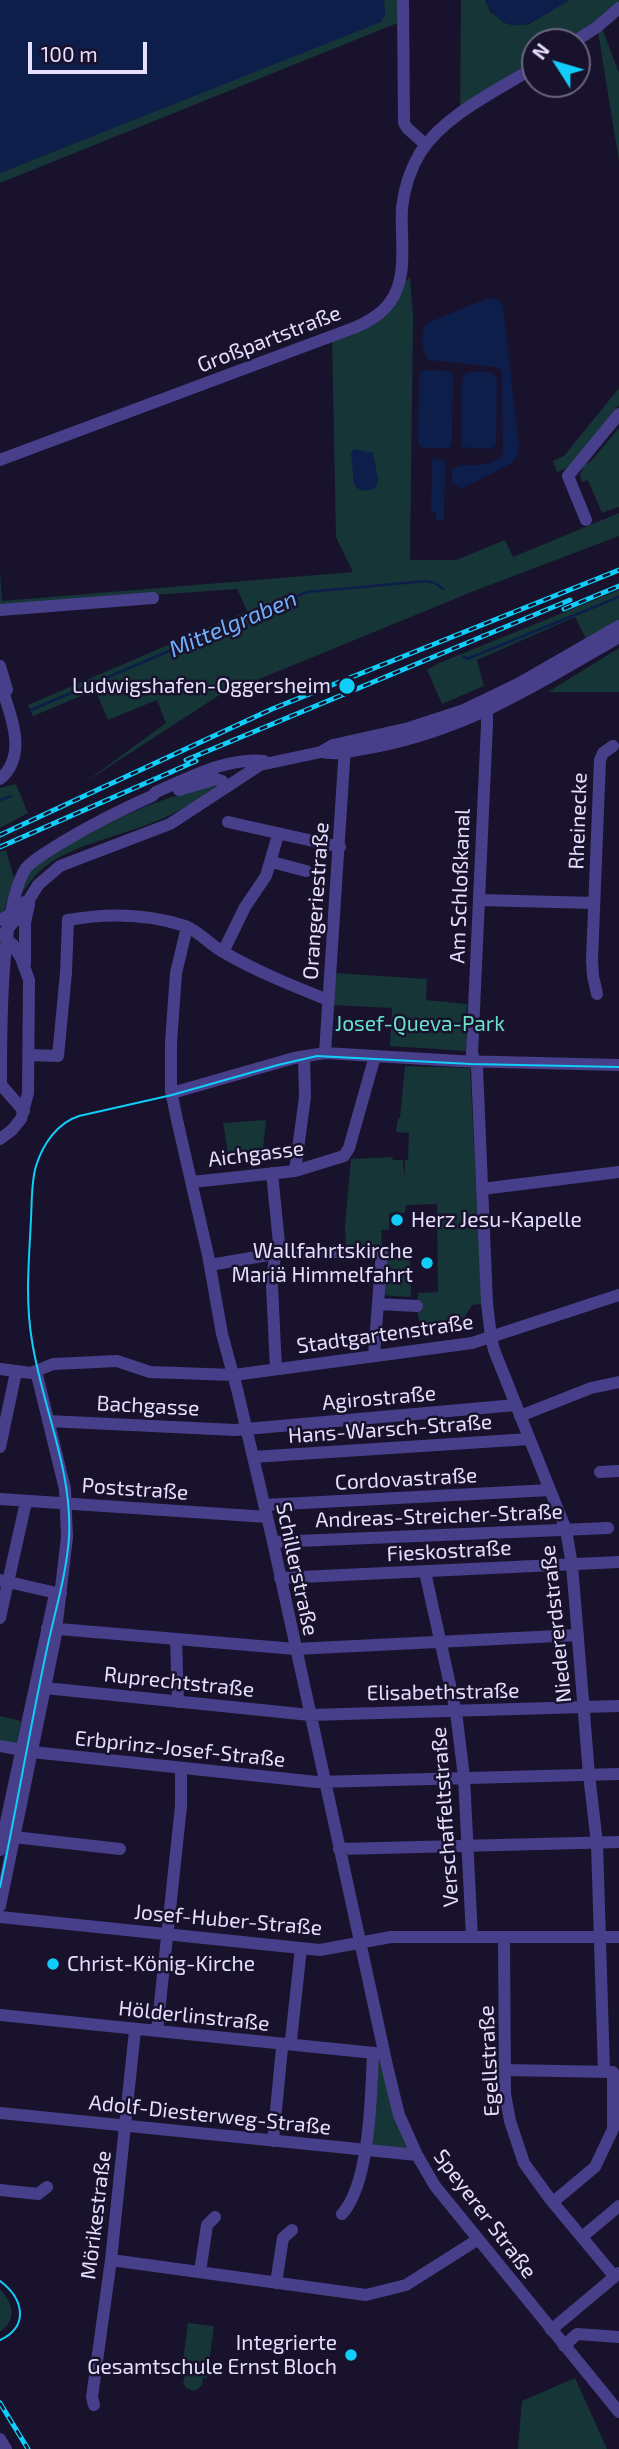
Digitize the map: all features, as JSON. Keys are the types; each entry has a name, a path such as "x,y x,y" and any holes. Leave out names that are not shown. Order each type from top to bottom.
{"street":[{"path":"403,0 404,123 426,145"},
{"path":"591,31 619,8"},
{"name":"Großpartstraße","path":"0,460 374,318 391,302 399,283 404,197 412,169 426,145 450,121 521,76"},
{"path":"586,520 568,475 619,414"},
{"path":"0,610 153,598"},
{"path":"24,1111 1,1085 1,973 4,938 15,888 28,866 37,858 105,817 156,792 214,769 249,761 272,761 321,752 334,755 345,747 412,738 485,707 519,696 619,625"},
{"path":"559,666 619,637"},
{"path":"0,666 7,690 3,696"},
{"path":"0,683 15,734 16,751 12,765 0,779"},
{"name":"Am Schloßkanal","path":"475,1062 472,1054 485,707"},
{"name":"Rheinecke","path":"597,994 593,976 594,904 601,756 613,746"},
{"name":"Orangeriestraße","path":"324,1053 345,747"},
{"path":"4,938 44,878 60,866 170,824 251,770 272,761"},
{"path":"152,796 158,797 216,779 222,781 226,787"},
{"path":"228,822 340,847"},
{"path":"223,952 245,908 266,876 278,835"},
{"path":"272,862 306,871"},
{"path":"479,900 594,904"},
{"path":"0,920 24,905"},
{"path":"0,1139 16,1125 24,1111 29,1093 30,989 25,967 24,905"},
{"path":"29,1055 58,1056 68,920 102,914 124,914 187,927 223,952 275,979 328,1000"},
{"name":"Schillerstraße","path":"187,927 176,972 171,1043 172,1093 210,1265 222,1334 257,1457 295,1649 340,1849 378,2054"},
{"path":"4,938 25,967"},
{"path":"172,1093 304,1056 324,1053 475,1062 619,1065"},
{"path":"295,1171 305,1097 304,1056"},
{"name":"Aichgasse","path":"192,1182 295,1171 341,1158 347,1152 375,1056"},
{"name":"Niedererdstraße","path":"475,1062 491,1337 566,1530 572,1565 597,1843 601,1937 612,2072 613,2129 595,2167 553,2202"},
{"path":"482,1189 619,1172"},
{"path":"272,1174 278,1253 272,1286 276,1369"},
{"path":"210,1265 278,1253 382,1251 374,1355"},
{"name":"Stadtgartenstraße","path":"0,1370 31,1373 53,1364 117,1361 150,1372 234,1375 472,1343 619,1295"},
{"path":"378,1304 417,1306"},
{"path":"0,1906 8,1837 52,1628 67,1536 67,1504 36,1371"},
{"path":"0,1447 16,1372"},
{"name":"Agirostraße","path":"250,1428 518,1411 619,1382"},
{"name":"Bachgasse","path":"48,1420 235,1430 250,1428"},
{"name":"Hans-Warsch-Straße","path":"257,1457 529,1439"},
{"path":"600,1472 619,1471"},
{"name":"Cordovastraße","path":"267,1509 550,1490"},
{"name":"Poststraße","path":"0,1499 67,1504 267,1509"},
{"path":"0,1618 4,1581 26,1502"},
{"name":"Andreas-Streicher-Straße","path":"273,1542 608,1528"},
{"name":"Fieskostraße","path":"280,1578 619,1562"},
{"name":"Verschaffeltstraße","path":"425,1572 456,1712 469,1845 472,1937"},
{"path":"4,1581 58,1593"},
{"path":"52,1628 295,1649 578,1635"},
{"path":"26,1751 45,1688 52,1628"},
{"path":"176,1639 178,1702"},
{"name":"Ruprechtstraße","path":"45,1688 310,1715"},
{"name":"Elisabethstraße","path":"310,1715 619,1706"},
{"name":"Erbprinz-Josef-Straße","path":"0,1745 26,1751 181,1769 325,1782 619,1774"},
{"path":"157,2031 181,1805 181,1769"},
{"path":"8,1837 120,1849"},
{"path":"0,1850 8,1837"},
{"path":"340,1849 619,1842"},
{"name":"Josef-Huber-Straße","path":"0,1917 320,1950 391,1937 619,1937"},
{"name":"Egellstraße","path":"504,1937 505,2094 510,2122 524,2163 582,2237 617,2275"},
{"path":"273,2141 282,2048 291,2040 301,1948"},
{"name":"Hölderlinstraße","path":"0,2015 378,2054"},
{"name":"Mörikestraße","path":"93,2405 135,2029"},
{"path":"342,2214 349,2206 360,2182 378,2054"},
{"name":"Speyerer Straße","path":"378,2054 416,2155 435,2186 619,2412"},
{"path":"505,2070 612,2072"},
{"name":"Adolf-Diesterweg-Straße","path":"0,2113 416,2155"},
{"path":"0,2190 38,2194 47,2187"},
{"path":"582,2237 619,2206"},
{"path":"200,2272 207,2225 215,2217"},
{"path":"276,2283 283,2238 292,2230"},
{"path":"111,2260 366,2295 406,2285 477,2240"},
{"path":"551,2330 617,2275"},
{"path":"564,2346 577,2334 619,2337"},
{"path":"0,2439 6,2449"}],"green space":[{"path":"384,0 400,0 400,22 0,183 0,173 385,14"},
{"path":"461,0 485,0 491,13 527,25 569,0 619,0 586,28 521,28 521,73 460,112"},
{"path":"602,28 619,73 619,161 598,32"},
{"path":"410,277 413,317 410,560 456,560 505,540 513,557 619,513 619,536 474,591 218,696 84,783 166,723 157,700 108,720 95,690 33,716 28,705 247,611 237,589 0,606 0,572 2,601 353,572 336,537 332,339 357,330"},
{"path":"619,388 619,405 568,468 557,472 553,461 564,456"},
{"path":"619,428 619,507 602,513 588,480 582,482 580,474 584,465 591,461"},
{"path":"619,590 619,620 586,639 575,617 477,660 484,686 442,704 427,670"},
{"path":"619,648 619,692 548,692"},
{"path":"16,784 28,813 0,828 0,788"},
{"path":"219,784 163,818 65,854 40,871 20,896 27,877 38,864 84,836 158,802"},
{"path":"6,850 14,878 3,914 0,913 0,852"},
{"name":"Josef-Queva-Park","path":"334,973 427,979 426,1000 467,1004 466,1051 390,1046 392,1008 332,1005"},
{"path":"405,1066 470,1068 482,1304 472,1305 463,1320 421,1330 417,1310 418,1293 438,1292 437,1204 406,1205 405,1213 389,1213 389,1230 381,1230 382,1245 346,1247 345,1225 351,1159 392,1157 393,1160 403,1160 405,1179 409,1133 396,1132"},
{"path":"266,1120 263,1149 228,1153 223,1123"},
{"path":"410,1250 411,1297 378,1295 382,1251"},
{"path":"0,1716 21,1721 16,1746 0,1743"},
{"path":"375,2056 382,2056 413,2152 367,2148"},
{"path":"0,2289 12,2311 9,2322 0,2332"},
{"path":"188,2323 214,2326 207,2378 203,2378 202,2385 195,2391 186,2388 183,2382 185,2376 181,2375"},
{"path":"575,2378 607,2449 518,2449 522,2401"}],"water":[{"path":"0,0 384,0 385,14 381,22 0,173"},
{"path":"485,0 569,0 534,20 513,25 503,22 494,14"},
{"path":"488,298 499,300 503,306 519,448 512,463 461,489 452,483 452,469 486,464 498,459 503,453 502,376 500,369 494,367 428,360 422,336 427,323"},
{"path":"424,370 449,371 453,374 452,443 449,448 422,448 418,444 419,377"},
{"path":"470,372 492,372 497,380 496,444 491,449 462,447 462,379"},
{"path":"354,449 373,453 378,479 373,489 361,490 354,485 351,453"},
{"path":"432,459 445,460 444,520 436,520 436,512 431,512"}],"waterway":[{"name":"Mittelgraben","path":"31,710 307,592 426,581 443,589"},
{"name":"Mittelgraben","path":"463,656 467,659 619,597"},
{"name":"Mittelgraben","path":"0,800 11,796"}],"tram line":[{"path":"0,1887 69,1538 69,1513 62,1463 37,1365 29,1310 33,1179 39,1158 52,1135 71,1119 79,1116 172,1095 317,1056 471,1064 619,1067"},
{"path":"0,2281 14,2295 20,2312 16,2327 0,2340"}],"railway":[{"path":"0,835 272,709 619,570"},
{"path":"564,609 619,586"},
{"path":"186,760 570,600"},
{"path":"0,847 196,761"},
{"path":"0,2403 28,2449"}],"place":[{"name":"Ludwigshafen-Oggersheim","path":"347,686"},
{"name":"Herz Jesu-Kapelle","path":"397,1220"},
{"name":"Wallfahrtskirche Mariä Himmelfahrt","path":"427,1263"},
{"name":"Christ-König-Kirche","path":"53,1964"},
{"name":"Integrierte Gesamtschule Ernst Bloch","path":"351,2355"}]}
